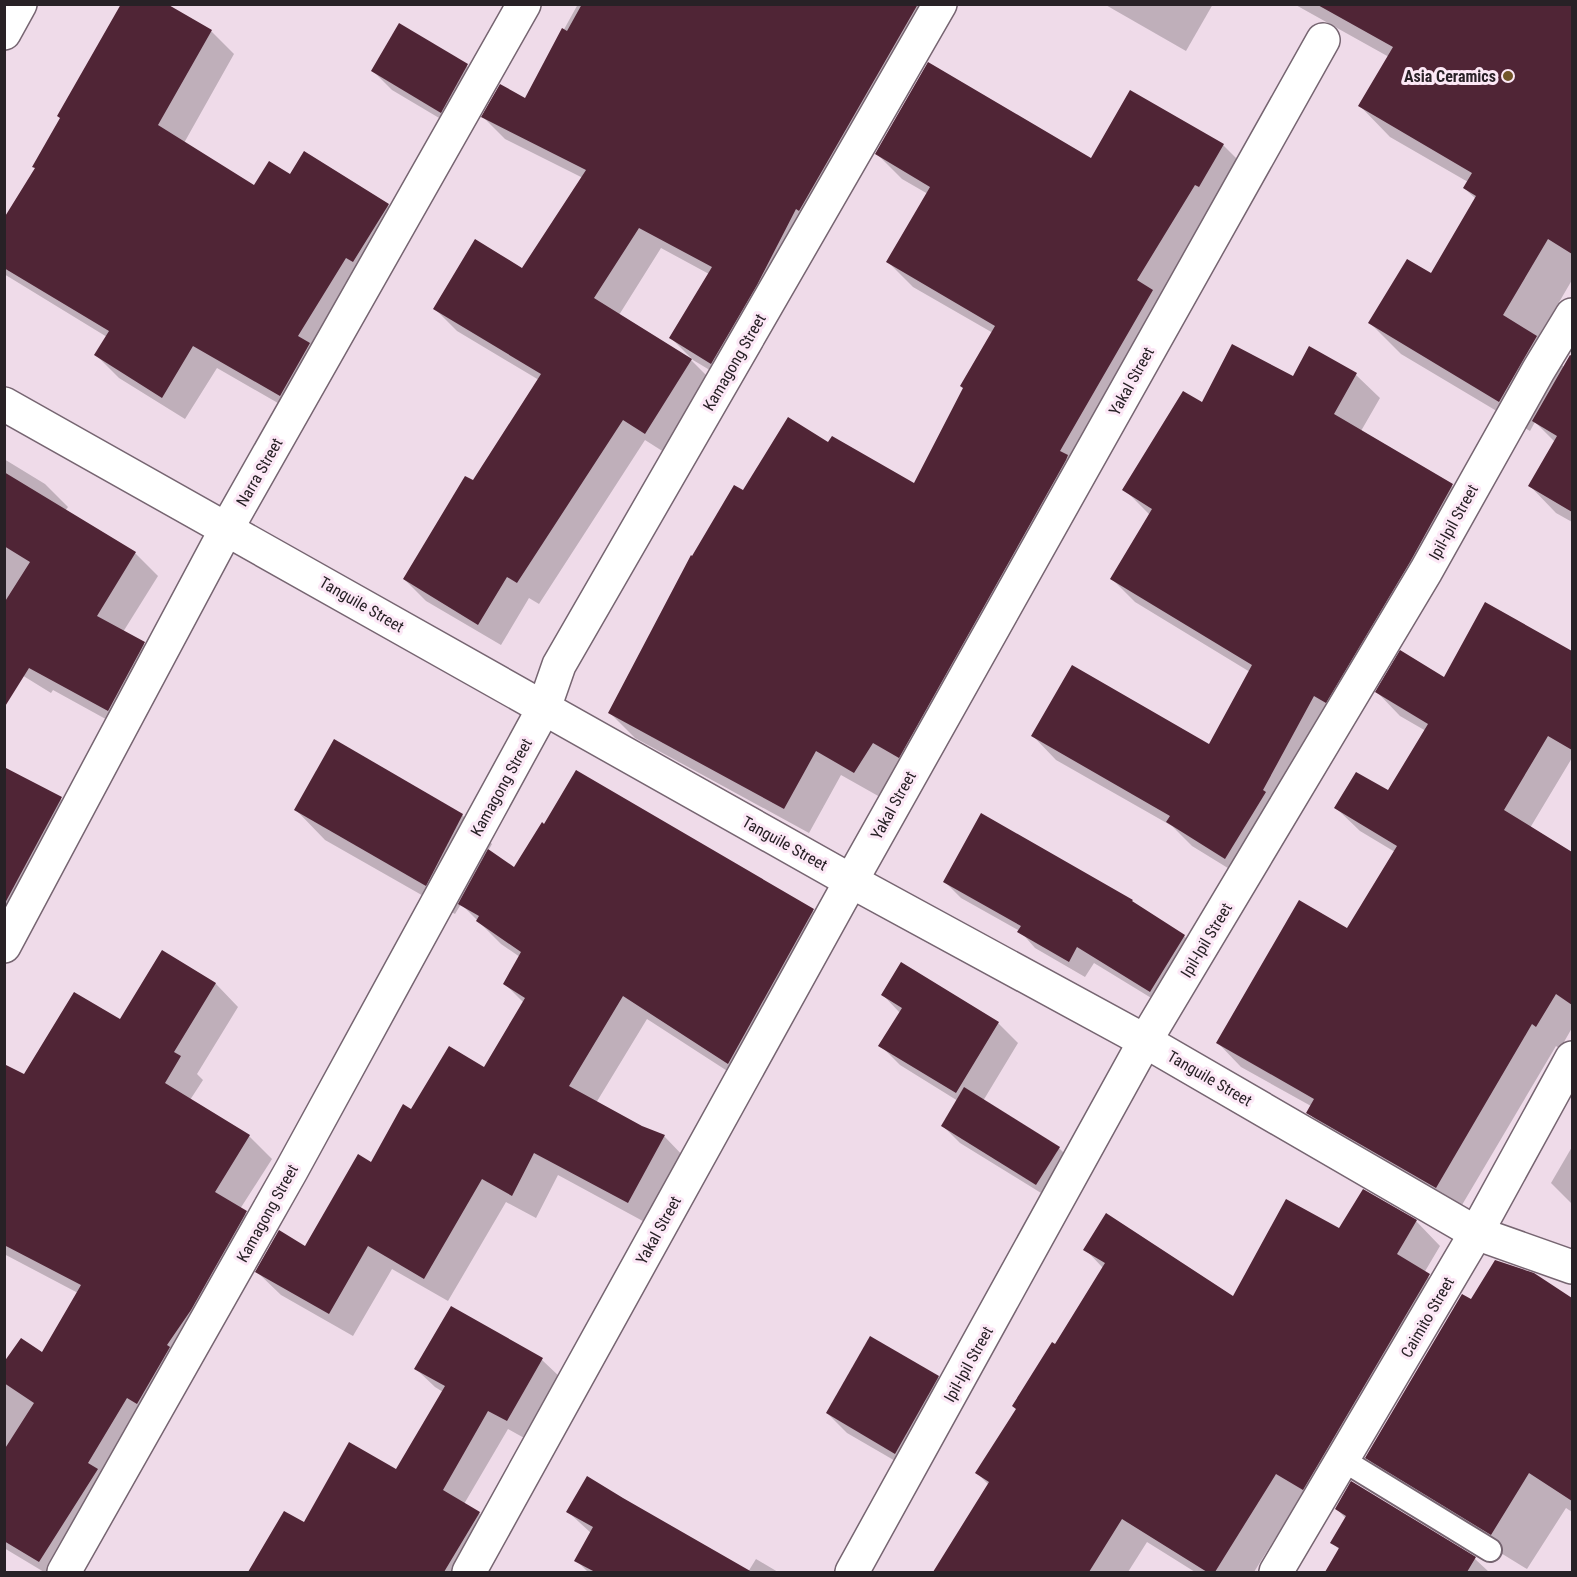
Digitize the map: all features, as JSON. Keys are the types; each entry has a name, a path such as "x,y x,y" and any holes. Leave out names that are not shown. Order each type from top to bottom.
{"street":[{"path":"4,33 20,4"},
{"name":"Narra Street","path":"4,946 227,528 524,4"},
{"name":"Kamagong Street","path":"64,1572 285,1181 544,708 559,665 940,4"},
{"name":"Yakal Street","path":"469,1572 851,881 1323,40"},
{"name":"Ipil-Ipil Street","path":"852,1572 1145,1041 1420,581 1572,315"},
{"name":"Tanguile Street","path":"4,404 851,881 1145,1041 1476,1233 1572,1267"},
{"name":"Caimito Street","path":"1276,1572 1476,1233 1572,1058"}],"lane":[{"path":"1342,1460 1490,1550"}],"building":[{"path":"121,4 167,4 212,30 158,125 254,185 269,161 290,174 304,151 389,204 353,262 346,258 298,336 310,343 280,396 193,346 162,398 94,355 109,331 4,268 4,218 35,168 32,167 60,118 57,116"},
{"path":"582,4 918,4 799,211 796,209 757,285 711,364 669,338 712,267 639,228 594,298 692,359 645,434 623,420 517,583 507,577 478,625 403,579 465,476 473,480 541,374 433,309 475,239 522,268 586,170 481,117 500,84 525,98 562,28 567,31"},
{"path":"1316,4 1572,4 1572,254 1548,239 1503,315 1537,336 1499,402 1368,323 1407,259 1431,273 1476,196 1463,188 1472,173 1358,106 1393,47"},
{"path":"399,23 468,64 441,113 371,71"},
{"path":"928,62 1091,158 1130,90 1224,144 1199,187 1195,185 1137,280 1153,290 1060,451 1068,455 1066,460 899,758 873,743 854,773 816,751 784,809 608,713 691,555 734,485 743,490 788,417 828,442 832,436 914,483 963,388 960,386 995,326 886,262 930,187 875,154"},
{"path":"1232,344 1293,376 1309,346 1357,373 1334,414 1453,484 1410,562 1326,703 1314,696 1263,790 1266,792 1225,859 1166,822 1170,816 1031,736 1072,665 1209,744 1252,665 1110,579 1152,509 1122,490 1183,391 1202,402"},
{"path":"1570,355 1572,356 1572,512 1528,486 1557,436 1532,421"},
{"path":"4,472 136,552 97,616 145,642 108,711 29,668 4,708 4,603 30,562 4,546"},
{"path":"1485,602 1572,651 1572,750 1548,736 1504,810 1572,852 1572,1005 1556,994 1536,1027 1532,1024 1436,1188 1306,1113 1314,1099 1216,1043 1299,900 1347,928 1397,846 1334,808 1356,772 1388,790 1428,724 1375,692 1400,650 1444,677"},
{"path":"334,739 463,814 426,886 294,810"},
{"path":"4,767 62,797 4,905"},
{"path":"576,770 814,909 728,1064 623,996 569,1086 642,1126 665,1135 628,1203 534,1153 512,1196 482,1179 424,1279 368,1246 329,1314 255,1272 279,1230 305,1246 358,1154 371,1162 403,1104 411,1109 449,1046 484,1067 525,998 503,984 521,952 476,921 479,916 458,904 488,849 514,867 542,822 544,824"},
{"path":"981,813 1133,900 1185,935 1150,992 1077,947 1069,962 1017,932 1021,926 943,882"},
{"path":"162,950 216,983 174,1052 181,1056 165,1083 250,1135 215,1192 247,1211 191,1310 167,1345 170,1347 137,1404 127,1398 88,1463 98,1469 39,1562 4,1541 4,1450 34,1403 4,1383 4,1362 21,1338 42,1352 81,1285 4,1245 4,1064 24,1074 74,992 120,1019"},
{"path":"901,962 999,1022 956,1093 878,1046 902,1008 881,995"},
{"path":"964,1087 1060,1147 1036,1185 941,1126"},
{"path":"1363,1189 1417,1220 1397,1254 1430,1274 1303,1490 1276,1474 1215,1572 1207,1572 1122,1519 1089,1572 933,1572 989,1482 975,1473 1016,1409 1012,1406 1052,1342 1055,1344 1105,1263 1083,1250 1106,1213 1233,1296 1286,1199 1339,1228"},
{"path":"1495,1260 1534,1273 1572,1298 1572,1501 1529,1473 1491,1535 1365,1458 1462,1294 1471,1299"},
{"path":"451,1306 543,1358 507,1421 488,1411 443,1490 480,1512 444,1572 248,1572 284,1511 304,1522 349,1442 396,1469 445,1386 414,1369"},
{"path":"870,1336 939,1376 895,1454 826,1413"},
{"path":"587,1476 752,1572 595,1572 574,1561 593,1527 566,1512"},
{"path":"1351,1481 1476,1557 1467,1572 1325,1572 1339,1548 1330,1543 1346,1516 1335,1509"}],"place":[{"name":"Asia Ceramics","path":"1508,76"}]}
